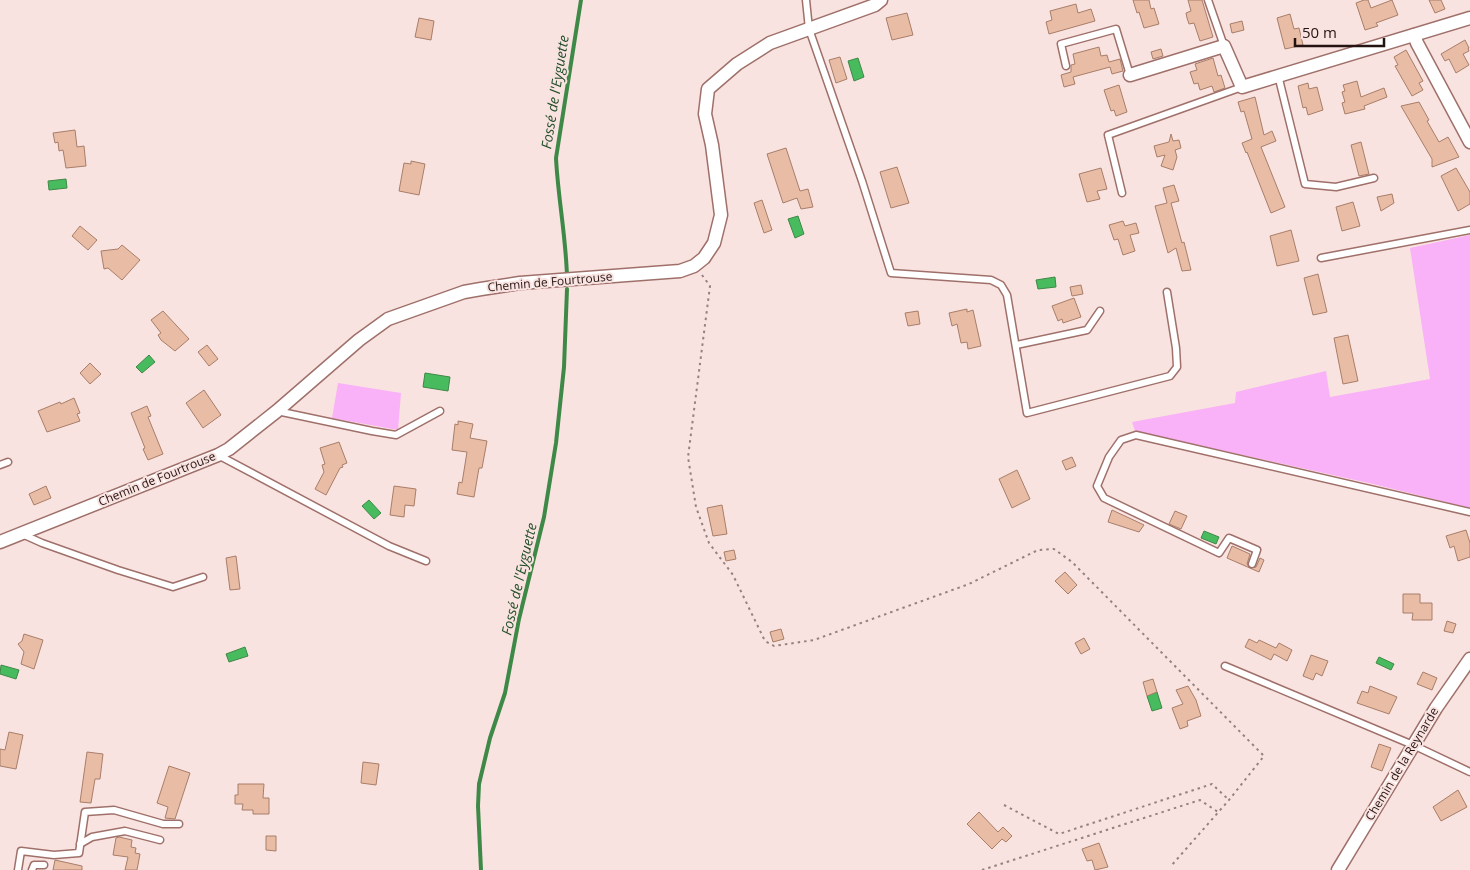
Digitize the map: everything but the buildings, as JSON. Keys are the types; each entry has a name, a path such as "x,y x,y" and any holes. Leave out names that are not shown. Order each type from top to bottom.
{"street":[{"path":"694,266 704,258 714,242 721,215 712,144 705,114 708,89 737,64 770,43 875,5 881,0"},
{"path":"1130,74 1224,46 1242,87 1470,18"},
{"path":"1414,35 1470,142"},
{"name":"Chemin de Fourtrouse","path":"0,542 229,449 277,411 359,340 388,319 464,292 520,282 680,271 694,266"},
{"name":"Chemin de la Reynarde","path":"1338,870 1436,708 1470,659"}],"lane":[{"path":"806,0 809,29 862,181 891,274 991,280 1001,285 1007,295 1027,412 1170,376 1177,367 1175,340 1167,292"},
{"path":"1208,0 1224,46"},
{"path":"1066,66 1061,44 1116,29 1130,74"},
{"path":"1278,75 1306,184 1336,187 1374,178"},
{"path":"1122,192 1108,135 1242,87"},
{"path":"1321,258 1470,230"},
{"path":"1016,345 1087,330 1100,311"},
{"path":"277,411 396,435 440,411"},
{"path":"1252,564 1257,550 1244,544 1229,538 1220,553 1104,498 1097,486 1110,457 1121,440 1136,434 1470,512"},
{"path":"218,455 389,546 426,560"},
{"path":"0,465 8,462"},
{"path":"20,534 76,555 173,587 203,577"},
{"path":"1225,666 1413,745 1470,772"},
{"path":"18,870 21,851 54,855 79,853 85,812 114,810 163,824 179,824"},
{"path":"80,844 92,838 124,831 160,840"},
{"path":"32,870 34,865 44,865"}],"path":[{"path":"694,266 705,277 710,286 688,458 696,507 709,543 733,575 765,641 774,646 814,640 969,584 1038,550 1054,549 1072,562 1264,756 1229,800 1171,866"},
{"path":"1004,805 1059,834 1212,784 1229,800"},
{"path":"982,870 1200,800 1218,812"}],"shaded area":[{"path":"858,58 864,77 854,81 848,61"},
{"path":"66,179 67,188 49,190 48,181"},
{"path":"798,216 804,234 795,238 788,219"},
{"path":"1470,235 1470,508 1373,484 1135,431 1132,422 1235,403 1236,392 1326,371 1330,397 1430,379 1410,248"},
{"path":"1055,277 1056,287 1038,289 1036,280"},
{"path":"149,355 155,362 142,373 136,367"},
{"path":"425,373 450,377 448,391 423,387"},
{"path":"338,383 401,393 398,430 332,418"},
{"path":"369,500 381,513 374,519 362,506"},
{"path":"1204,531 1219,537 1216,544 1201,538"},
{"path":"245,647 248,656 229,662 226,654"},
{"path":"1379,657 1394,664 1391,670 1376,663"},
{"path":"1,665 19,670 16,679 0,674"},
{"path":"1157,692 1162,708 1152,711 1147,696"}],"waterway":[{"name":"Fossé de l'Eyguette","path":"567,277 556,158 581,0"},
{"name":"Fossé de l'Eyguette","path":"481,870 478,806 479,784 490,738 505,693 519,619 544,517 556,443 564,367 567,289"}]}
